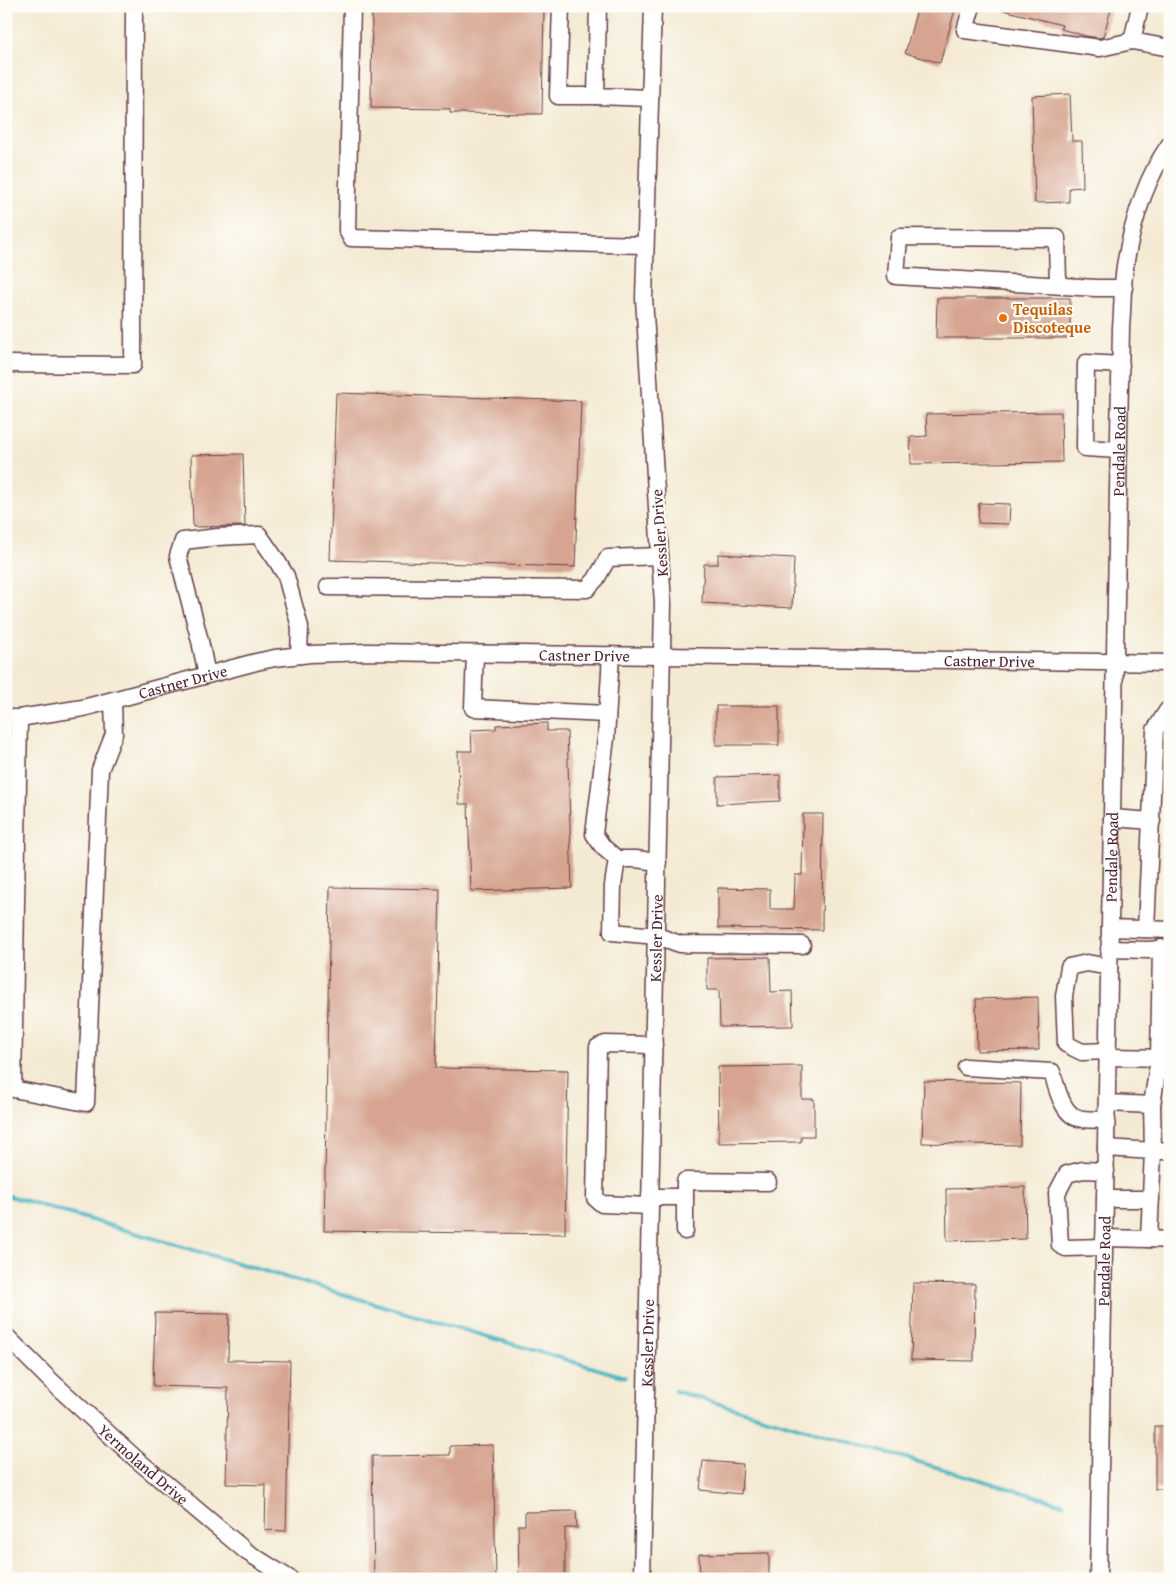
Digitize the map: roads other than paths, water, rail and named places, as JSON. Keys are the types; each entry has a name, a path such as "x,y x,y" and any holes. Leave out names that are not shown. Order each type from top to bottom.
{"street":[{"path":"6,364 133,365 134,6"},
{"path":"352,6 347,230 351,238 646,245"},
{"path":"561,6 558,96 650,98"},
{"path":"596,96 598,6"},
{"name":"Kessler Drive","path":"642,1579 664,604 644,298 653,6"},
{"path":"972,6 966,30 1100,48 1132,41 1170,48"},
{"path":"1132,41 1140,6"},
{"name":"Pendale Road","path":"1098,1579 1119,450 1125,268 1139,208 1157,164 1170,144"},
{"path":"1058,285 1057,238 899,237 896,276 1058,285 1124,288"},
{"path":"1119,450 1085,448 1086,363 1121,365"},
{"path":"207,675 178,556 183,541 218,537 259,536 286,576 300,626 300,655"},
{"path":"328,587 587,589 596,579 608,558 660,556"},
{"name":"Castner Drive","path":"13,718 83,708 256,662 300,655 368,652 1170,663"},
{"path":"475,654 473,708 607,714"},
{"path":"611,655 607,714 594,834 603,847 617,859 658,862"},
{"path":"13,718 14,1089 86,1103 100,770 114,734 113,701"},
{"path":"1146,929 1155,730 1167,711 1170,711"},
{"path":"1112,818 1152,821"},
{"path":"617,859 613,885 612,932 657,936 680,944 802,945"},
{"path":"1110,928 1170,930"},
{"path":"1109,949 1149,950 1165,948 1164,1058 1152,1105 1153,1151 1149,1239"},
{"path":"1109,967 1087,963 1068,967 1064,996 1066,1044 1082,1052 1164,1058"},
{"path":"654,1045 605,1044 598,1047 595,1198 602,1204 650,1202 685,1197"},
{"path":"966,1066 1052,1072 1058,1091 1069,1112 1075,1117 1084,1119 1107,1120"},
{"path":"1107,1103 1152,1105"},
{"path":"1106,1148 1170,1151"},
{"path":"1106,1171 1083,1170 1067,1174 1057,1193 1060,1245 1066,1248 1149,1239 1170,1240"},
{"path":"685,1231 685,1181 768,1182"},
{"path":"1105,1199 1150,1199"},
{"name":"Yermoland Drive","path":"6,1336 49,1379 135,1458 247,1552 290,1579"}],"waterway":[{"path":"6,1195 625,1377"},
{"path":"675,1391 1063,1504"}],"place":[{"name":"Tequilas Discoteque","path":"1003,318"}]}
